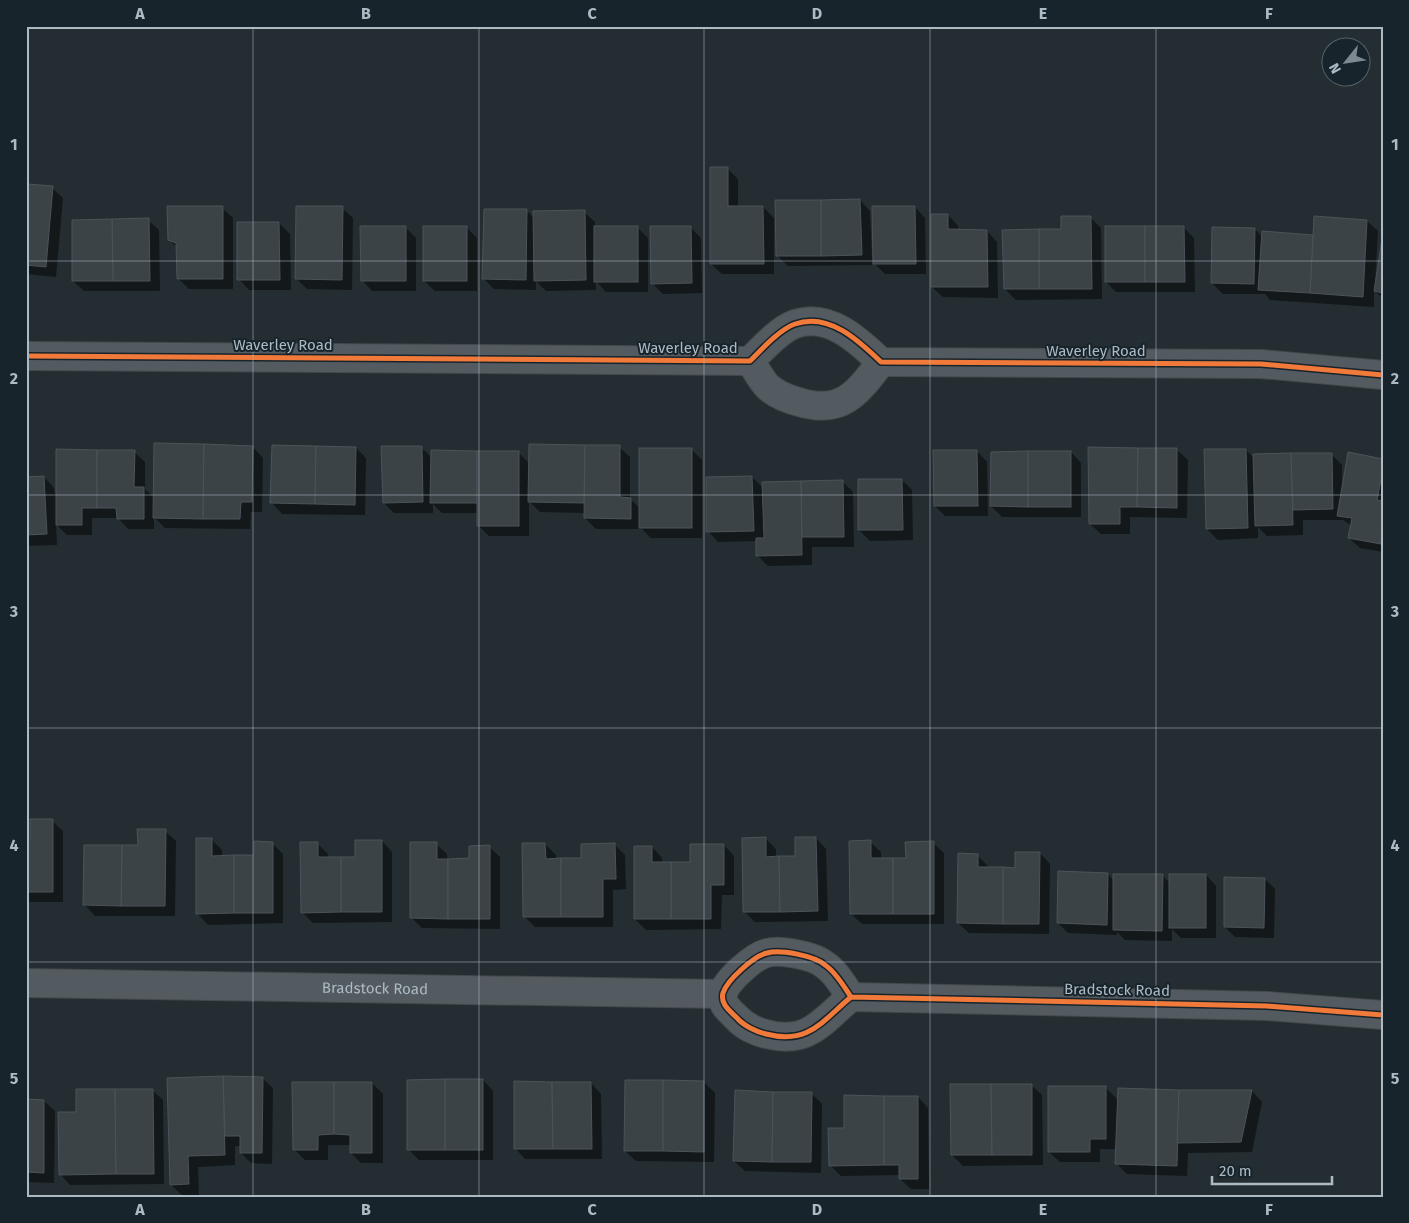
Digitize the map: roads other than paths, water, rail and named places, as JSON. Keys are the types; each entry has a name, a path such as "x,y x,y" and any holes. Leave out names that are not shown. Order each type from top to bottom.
{"street":[{"name":"Waverley Road","path":"26,356 750,361 771,341 794,324 817,321 837,328 858,341 881,362 1261,364 1383,375"},
{"name":"Waverley Road","path":"750,361 768,386 787,399 816,407 837,405 862,388 881,362"},
{"path":"794,952 825,964 851,997 825,1022 805,1034 783,1038 760,1033 739,1021 724,1006 723,994 730,981 749,963 767,953 794,952"},
{"name":"Bradstock Road","path":"26,983 723,994"},
{"name":"Bradstock Road","path":"851,997 1267,1006 1383,1015"}]}
